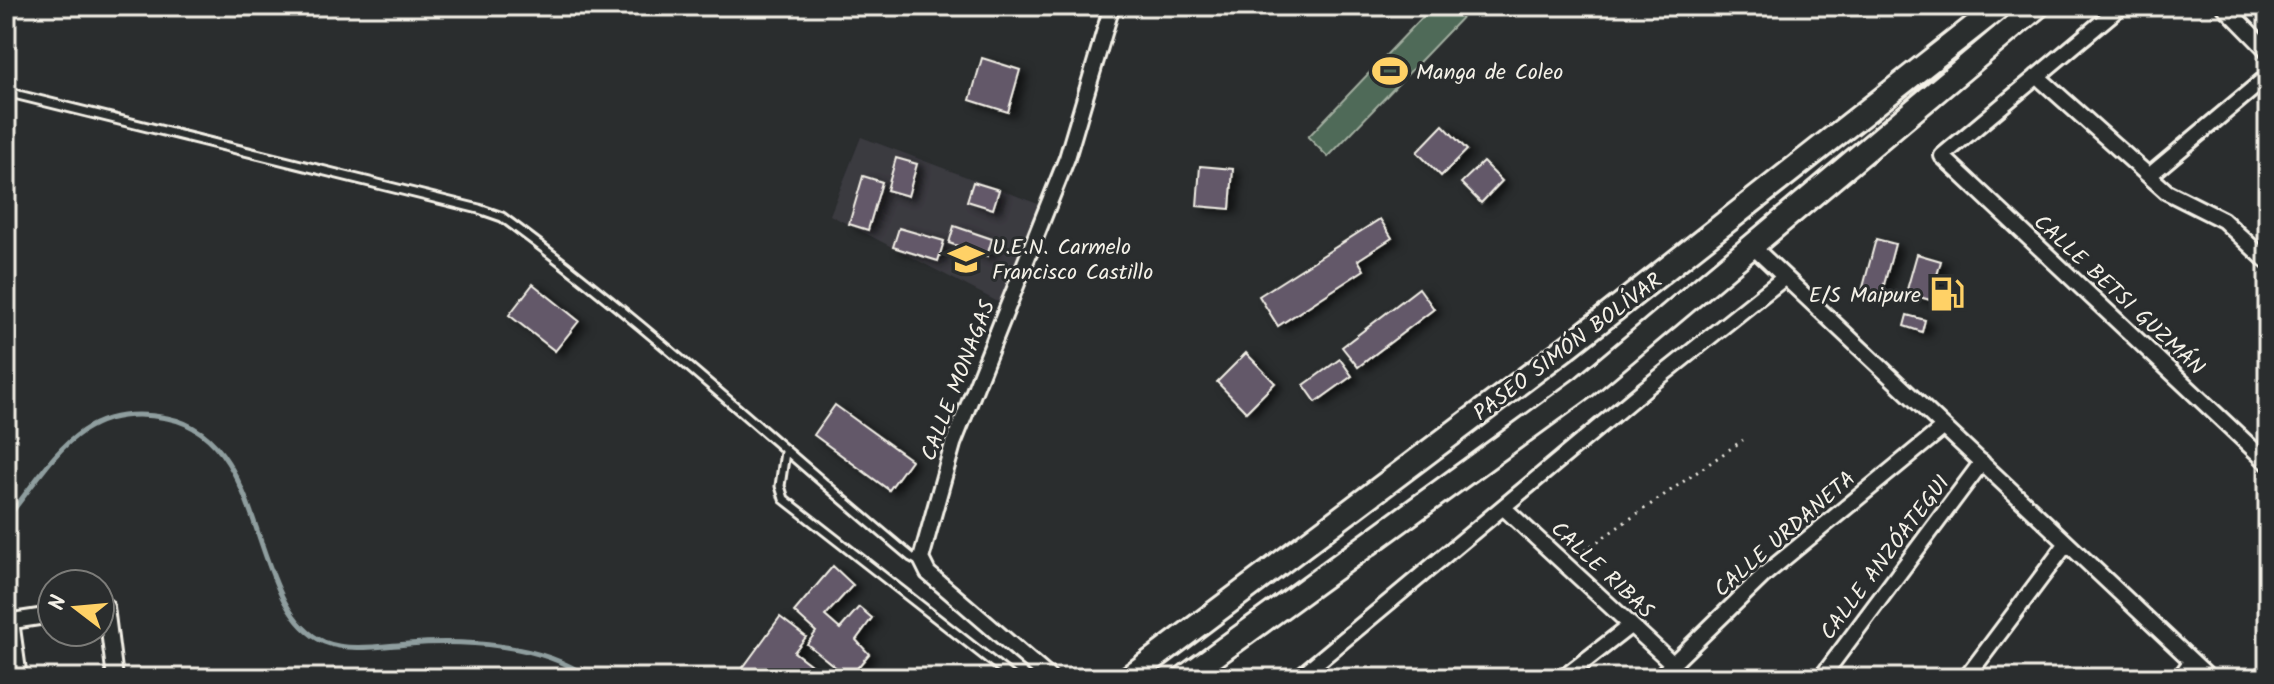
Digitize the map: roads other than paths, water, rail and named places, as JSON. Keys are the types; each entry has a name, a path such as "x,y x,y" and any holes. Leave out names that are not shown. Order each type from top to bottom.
{"main road":[{"name":"PASEO SIMÓN BOLÍVAR","path":"1128,678 1570,345 2000,6"},
{"name":"PASEO SIMÓN BOLÍVAR","path":"1184,678 1315,581 1531,429 1596,378 2038,6"}],"street":[{"name":"CALLE MONAGAS","path":"922,563 922,552 953,444 1067,158 1112,6"},
{"path":"2121,6 2037,76 2177,198 2223,220 2268,262"},
{"path":"2224,6 2268,51"},
{"name":"CALLE BETSI GUZMÁN","path":"2037,76 1942,156 2268,463"},
{"path":"2150,175 2268,76"},
{"path":"1752,246 2210,678"},
{"path":"1298,678 1642,391 1785,277"},
{"name":"CALLE URDANETA","path":"1658,678 1765,574 1944,427"},
{"name":"CALLE ANZÓATEGUI","path":"1821,678 1982,462"},
{"name":"CALLE RIBAS","path":"1504,508 1672,663"},
{"path":"1966,678 2067,543"},
{"path":"922,563 928,573 1050,678"},
{"path":"19,678 9,622 36,618"},
{"path":"1563,678 1631,625"},
{"path":"111,648 115,678"},
{"path":"2179,678 2192,661"}],"lane":[{"path":"6,92 502,217 647,330 785,452 922,563"},
{"path":"785,452 780,486 784,499 1013,678"}],"waterway":[{"path":"6,519 54,457 89,427 111,418 136,415 167,418 200,432 224,457 242,489 281,595 299,623 324,642 355,648 430,643 502,646 549,657 589,678"}],"place":[{"name":"Manga de Coleo","path":"1390,71"},
{"name":"U.E.N. Carmelo Francisco Castillo","path":"966,259"},
{"name":"E/S Maipure","path":"1947,294"}]}
